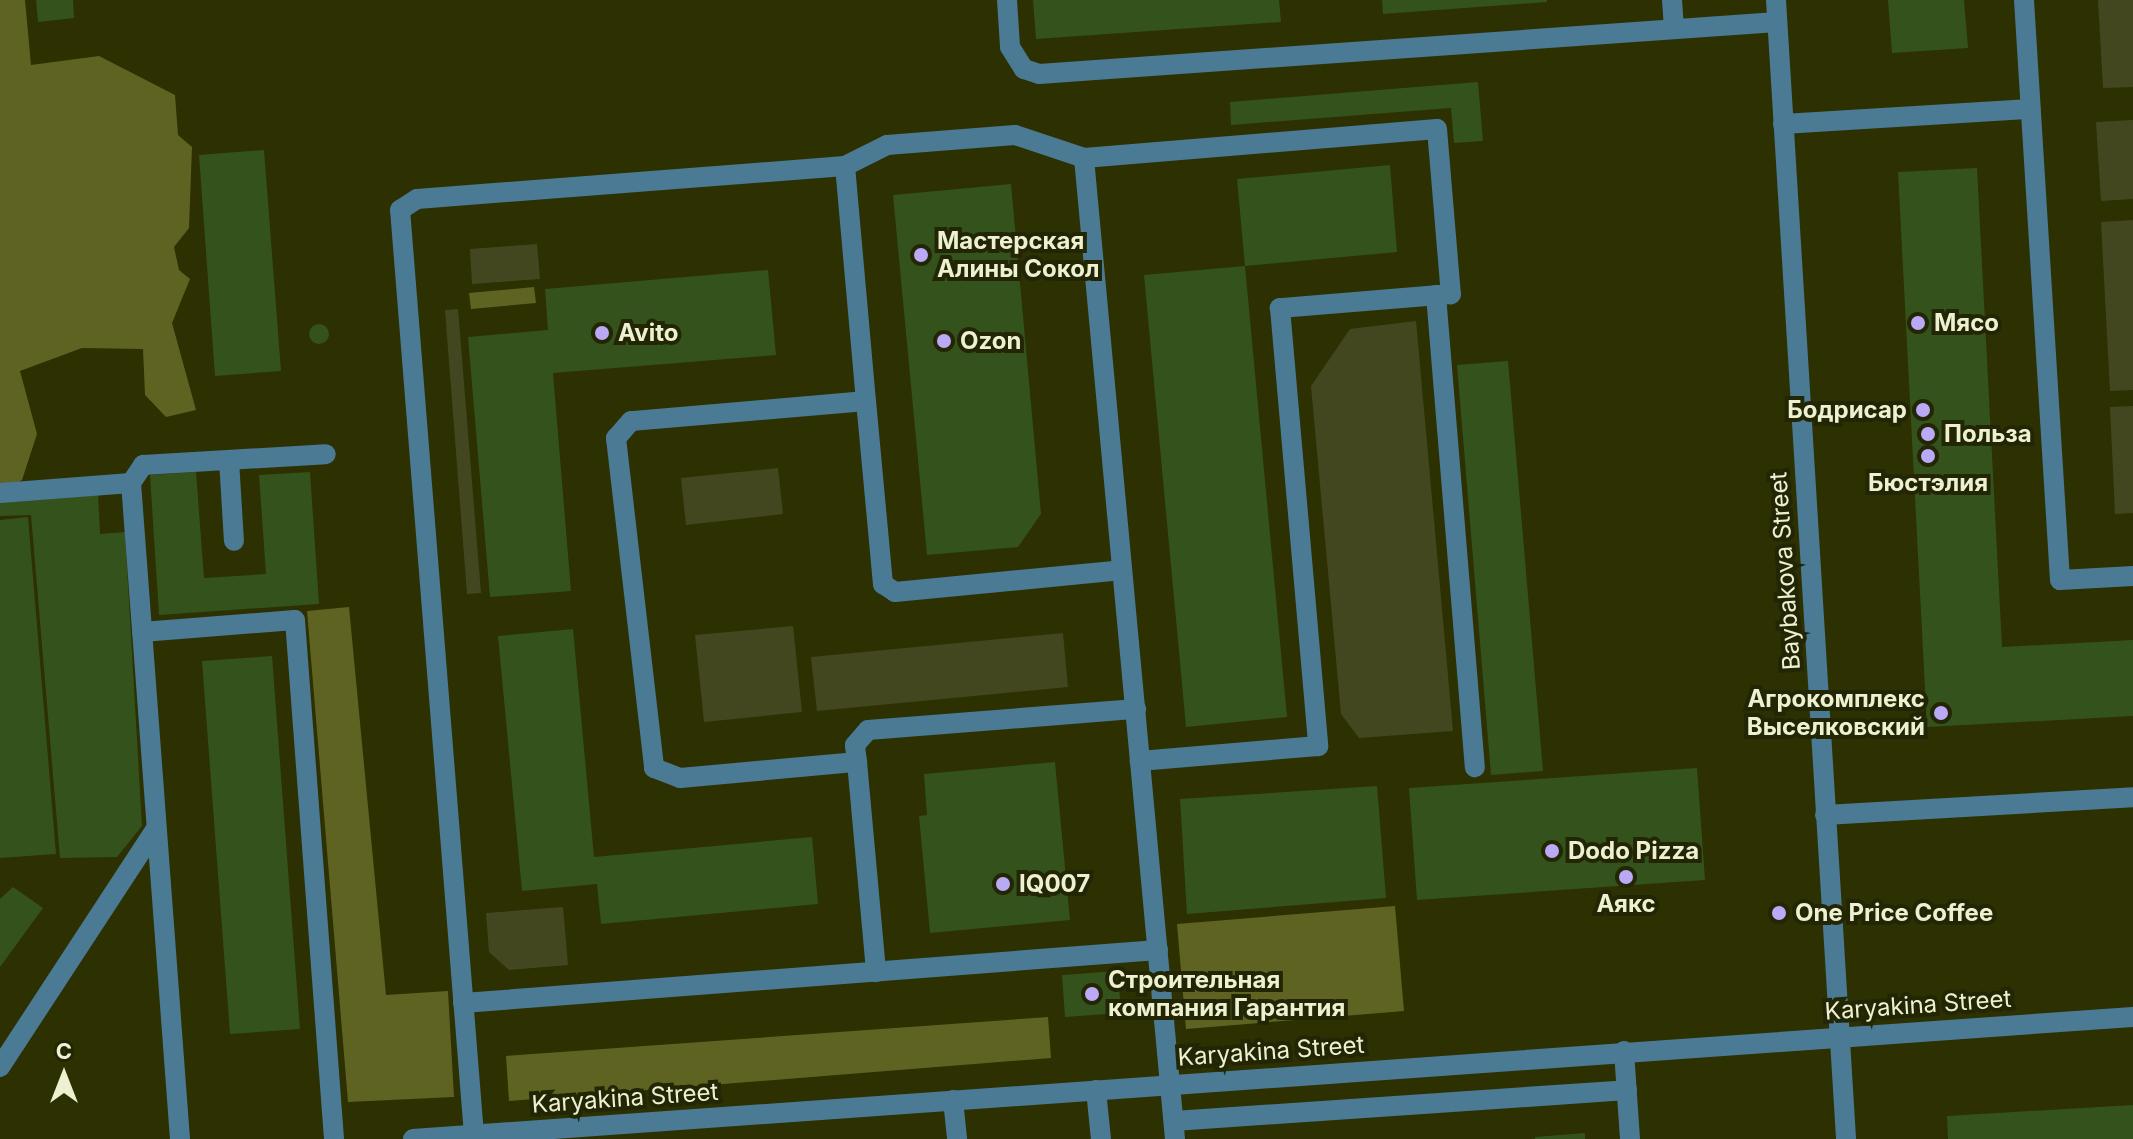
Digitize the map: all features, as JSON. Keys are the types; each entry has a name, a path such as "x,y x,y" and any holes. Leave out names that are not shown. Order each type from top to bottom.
{"street":[{"path":"1007,0 1010,47 1024,69 1039,74 1777,22"},
{"path":"1672,0 1674,29"},
{"name":"Baybakova Street","path":"1776,0 1846,1139"},
{"path":"2024,0 2060,580 2133,576"},
{"path":"1783,124 2031,109"},
{"path":"474,1135 400,210 417,199 845,166 887,145 1015,135 1084,158 1437,129 1451,294 1280,308 1318,746 1140,761"},
{"path":"1084,158 1175,1130 1627,1090"},
{"path":"845,166 883,584 895,592 1122,570"},
{"path":"1436,295 1475,767"},
{"path":"857,762 680,778 654,768 616,438 631,421 866,401"},
{"path":"180,1139 131,483 143,465 326,454"},
{"path":"229,460 234,541"},
{"path":"0,493 131,483"},
{"path":"142,632 295,620 334,1139"},
{"path":"876,972 855,745 868,730 1136,709"},
{"path":"1825,815 2133,797"},
{"path":"0,1067 156,829"},
{"path":"463,1003 1158,950"},
{"name":"Karyakina Street","path":"413,1139 1839,1035 2133,1017"},
{"path":"1624,1051 1630,1139"},
{"path":"1096,1090 1101,1139"},
{"path":"953,1100 957,1139"}],"green space":[{"path":"0,0 25,0 31,65 99,56 175,95 178,135 192,147 189,228 174,247 179,270 190,279 172,323 196,410 166,417 145,395 143,349 82,348 20,371 37,434 22,480 0,493"},
{"path":"2098,0 2133,0 2133,87 2103,88"},
{"path":"2133,120 2133,199 2101,201 2096,122"},
{"path":"2133,220 2133,390 2110,391 2101,222"},
{"path":"537,244 540,279 472,284 470,249"},
{"path":"534,287 536,303 471,309 469,293"},
{"path":"458,309 481,593 467,594 445,310"},
{"path":"1416,321 1453,731 1359,738 1341,714 1311,386 1350,329"},
{"path":"2133,406 2133,513 2115,514 2110,407"},
{"path":"778,468 783,514 686,525 681,478"},
{"path":"349,607 386,995 448,991 454,1097 348,1102 307,611"},
{"path":"793,626 802,712 704,722 695,635"},
{"path":"1063,633 1068,687 817,711 811,657"},
{"path":"1395,906 1404,1011 1186,1029 1177,924"},
{"path":"563,907 568,965 509,970 489,952 486,913"},
{"path":"1048,1017 1051,1058 509,1101 506,1056"}],"building":[{"path":"36,0 73,0 74,18 38,22"},
{"path":"1033,0 1279,0 1281,22 1036,39"},
{"path":"1382,0 1547,0 1547,2 1383,14"},
{"path":"1888,0 1964,0 1968,48 1892,53"},
{"path":"1478,82 1483,141 1454,143 1451,108 1231,125 1230,102"},
{"path":"264,150 281,371 215,376 199,155"},
{"path":"1390,165 1397,252 1245,266 1237,179"},
{"path":"1977,168 2002,647 2133,640 2133,716 1927,727 1898,172"},
{"path":"1011,184 1041,514 1018,547 927,555 893,195"},
{"path":"1245,266 1287,717 1186,727 1144,275"},
{"path":"768,270 776,355 553,373 571,591 490,597 468,337 548,330 545,289"},
{"path":"315,324 323,324 329,334 323,344 315,344 309,338 309,330"},
{"path":"1508,361 1543,771 1491,775 1457,365"},
{"path":"196,472 204,578 266,574 259,475 310,472 319,604 159,615 150,475"},
{"path":"98,493 100,534 125,532 142,826 117,857 60,858 31,515 0,516 0,501"},
{"path":"28,517 56,854 0,858 0,520"},
{"path":"573,629 594,857 812,837 818,904 601,924 597,884 522,891 498,636"},
{"path":"272,656 300,1029 230,1034 202,661"},
{"path":"1055,762 1070,920 930,933 919,816 927,815 924,774"},
{"path":"1697,768 1705,880 1417,900 1409,788"},
{"path":"1377,786 1386,898 1187,914 1180,799"},
{"path":"13,887 43,908 0,967 0,899"},
{"name":"Строительная компания Гарантия","path":"1118,971 1121,1013 1065,1017 1062,975"},
{"path":"2133,1105 2133,1139 1948,1139 1947,1116"},
{"path":"1585,1133 1585,1139 1535,1139 1535,1137"}],"place":[{"name":"Мастерская Алины Сокол","path":"921,255"},
{"name":"Мясо","path":"1918,323"},
{"name":"Avito","path":"602,333"},
{"name":"Ozon","path":"944,341"},
{"name":"Бодрисар","path":"1923,410"},
{"name":"Польза","path":"1928,434"},
{"name":"Бюстэлия","path":"1928,456"},
{"name":"Агрокомплекс Выселковский","path":"1941,713"},
{"name":"Dodo Pizza","path":"1552,851"},
{"name":"Аякс","path":"1626,877"},
{"name":"IQ007","path":"1003,884"},
{"name":"One Price Coffee","path":"1779,913"},
{"name":"Строительная компания Гарантия","path":"1092,994"}]}
